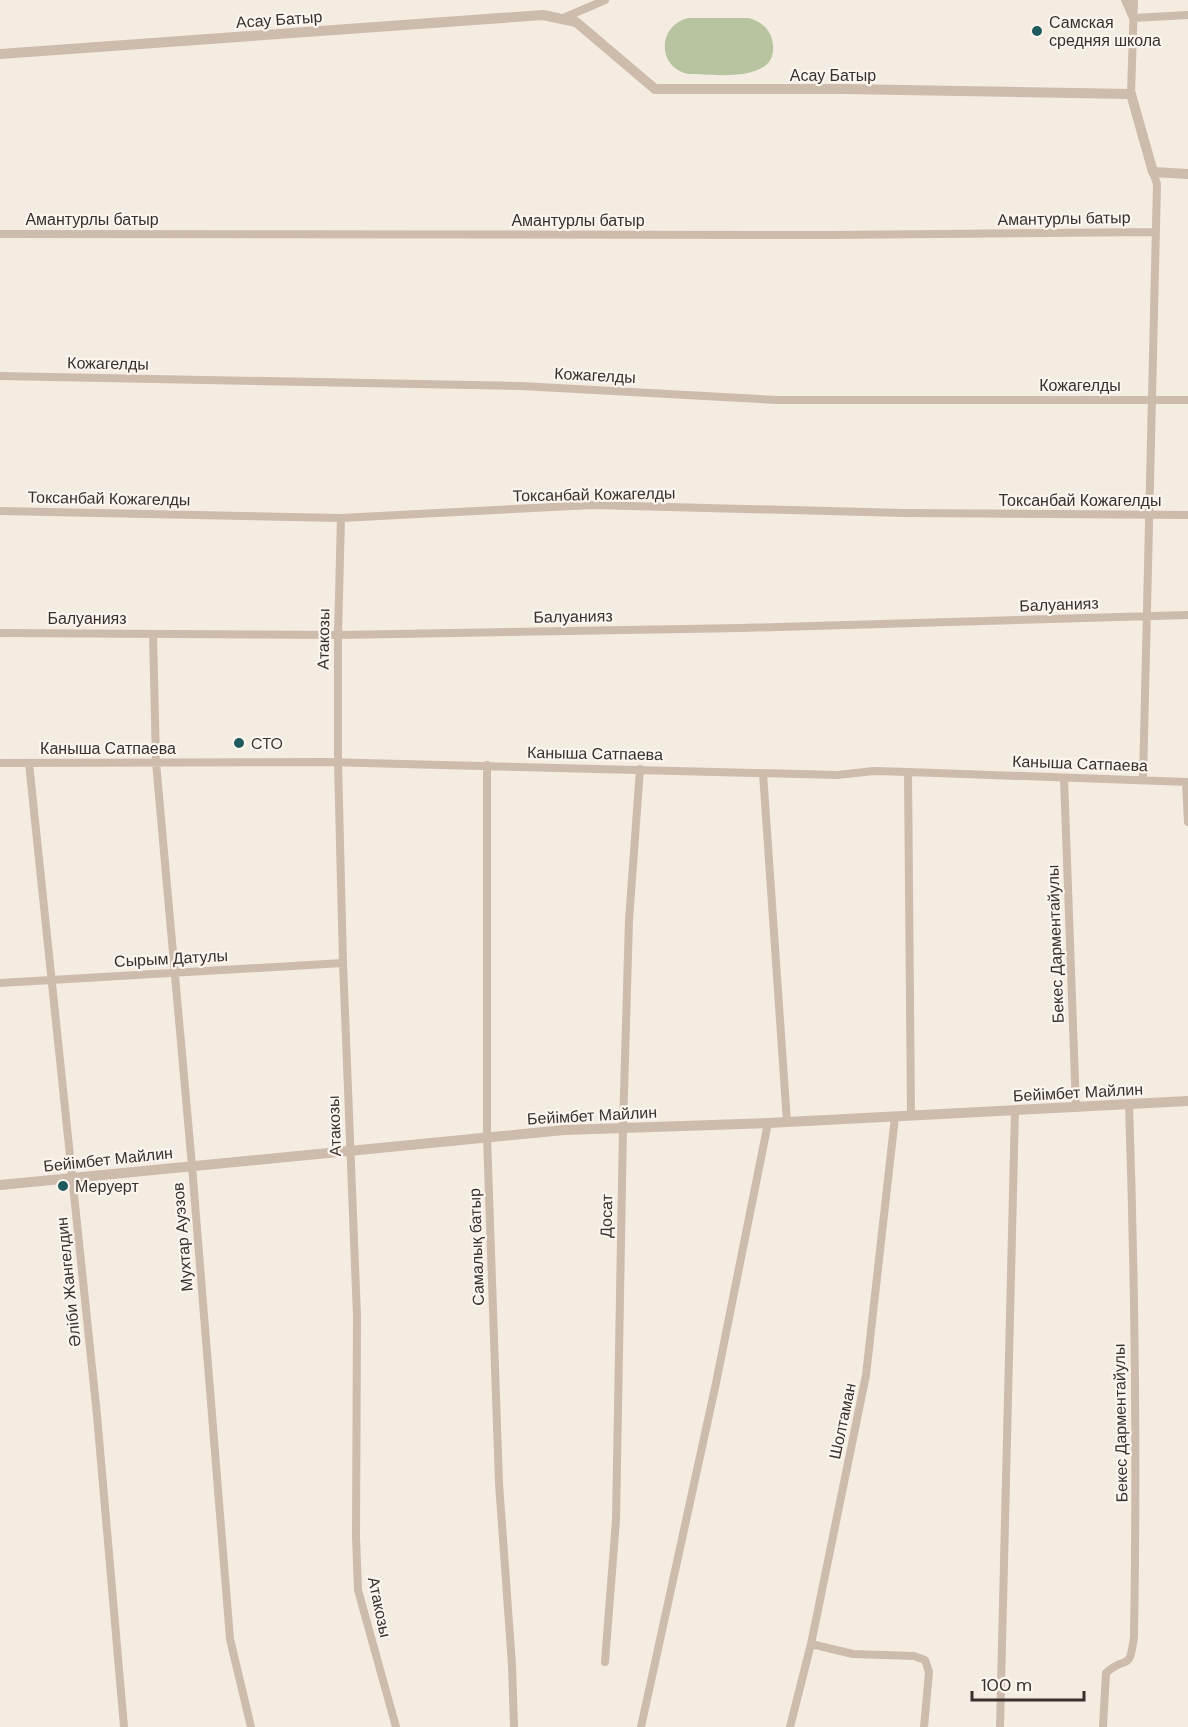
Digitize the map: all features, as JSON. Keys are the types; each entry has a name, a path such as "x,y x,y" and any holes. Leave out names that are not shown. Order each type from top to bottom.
{"street":[{"name":"Асау Батыр","path":"561,19 605,0"},
{"path":"1125,0 1134,18"},
{"path":"1134,0 1131,94 1157,184 1143,780"},
{"name":"Асау Батыр","path":"0,54 543,15 576,22 655,89 844,89 1131,94"},
{"path":"1134,18 1188,15"},
{"path":"1153,172 1188,174"},
{"name":"Амантурлы батыр","path":"0,234 830,236 1155,232"},
{"name":"Кожагелды","path":"0,376 521,387 777,400 1188,400"},
{"name":"Токсанбай Кожагелды","path":"0,511 341,518 592,506 904,513 1188,515"},
{"name":"Атакозы","path":"341,518 338,762 343,963 357,1316 356,1537 358,1590 396,1727"},
{"name":"Балуанияз","path":"0,633 338,634 741,628 1188,615"},
{"name":"Мухтар Ауэзов","path":"153,634 156,762 192,1166 230,1639 251,1727"},
{"name":"Каныша Сатпаева","path":"0,763 338,762 837,775 874,771 1187,782"},
{"name":"Әліби Жангелдин","path":"29,763 97,1415 124,1727"},
{"name":"Самалық батыр","path":"487,765 487,1137 499,1483 512,1665 514,1727"},
{"name":"Досат","path":"605,1662 616,1520 629,920 640,769"},
{"path":"908,772 911,1116"},
{"path":"763,773 787,1122"},
{"name":"Бекес Дарментайулы","path":"1064,778 1076,1108"},
{"path":"1187,782 1188,822"},
{"name":"Сырым Датулы","path":"0,983 343,963"},
{"name":"Бейімбет Майлин","path":"0,1185 564,1130 768,1123 1188,1101"},
{"name":"Бекес Дарментайулы","path":"1103,1727 1106,1673 1125,1664 1131,1658 1134,1637 1136,1441 1129,1104"},
{"path":"1000,1727 1015,1110"},
{"name":"Шолтаман","path":"790,1727 812,1644 867,1375 895,1117"},
{"path":"641,1727 716,1383 768,1123"},
{"path":"812,1644 853,1654 914,1656 926,1660 929,1672 924,1727"}],"green space":[{"path":"688,18 753,19 769,32 773,54 767,64 744,74 688,74 678,70 666,55 666,37 678,22"}],"place":[{"name":"Самская средняя школа","path":"1037,31"},
{"name":"CTO","path":"239,743"},
{"name":"Меруерт","path":"63,1186"}]}
